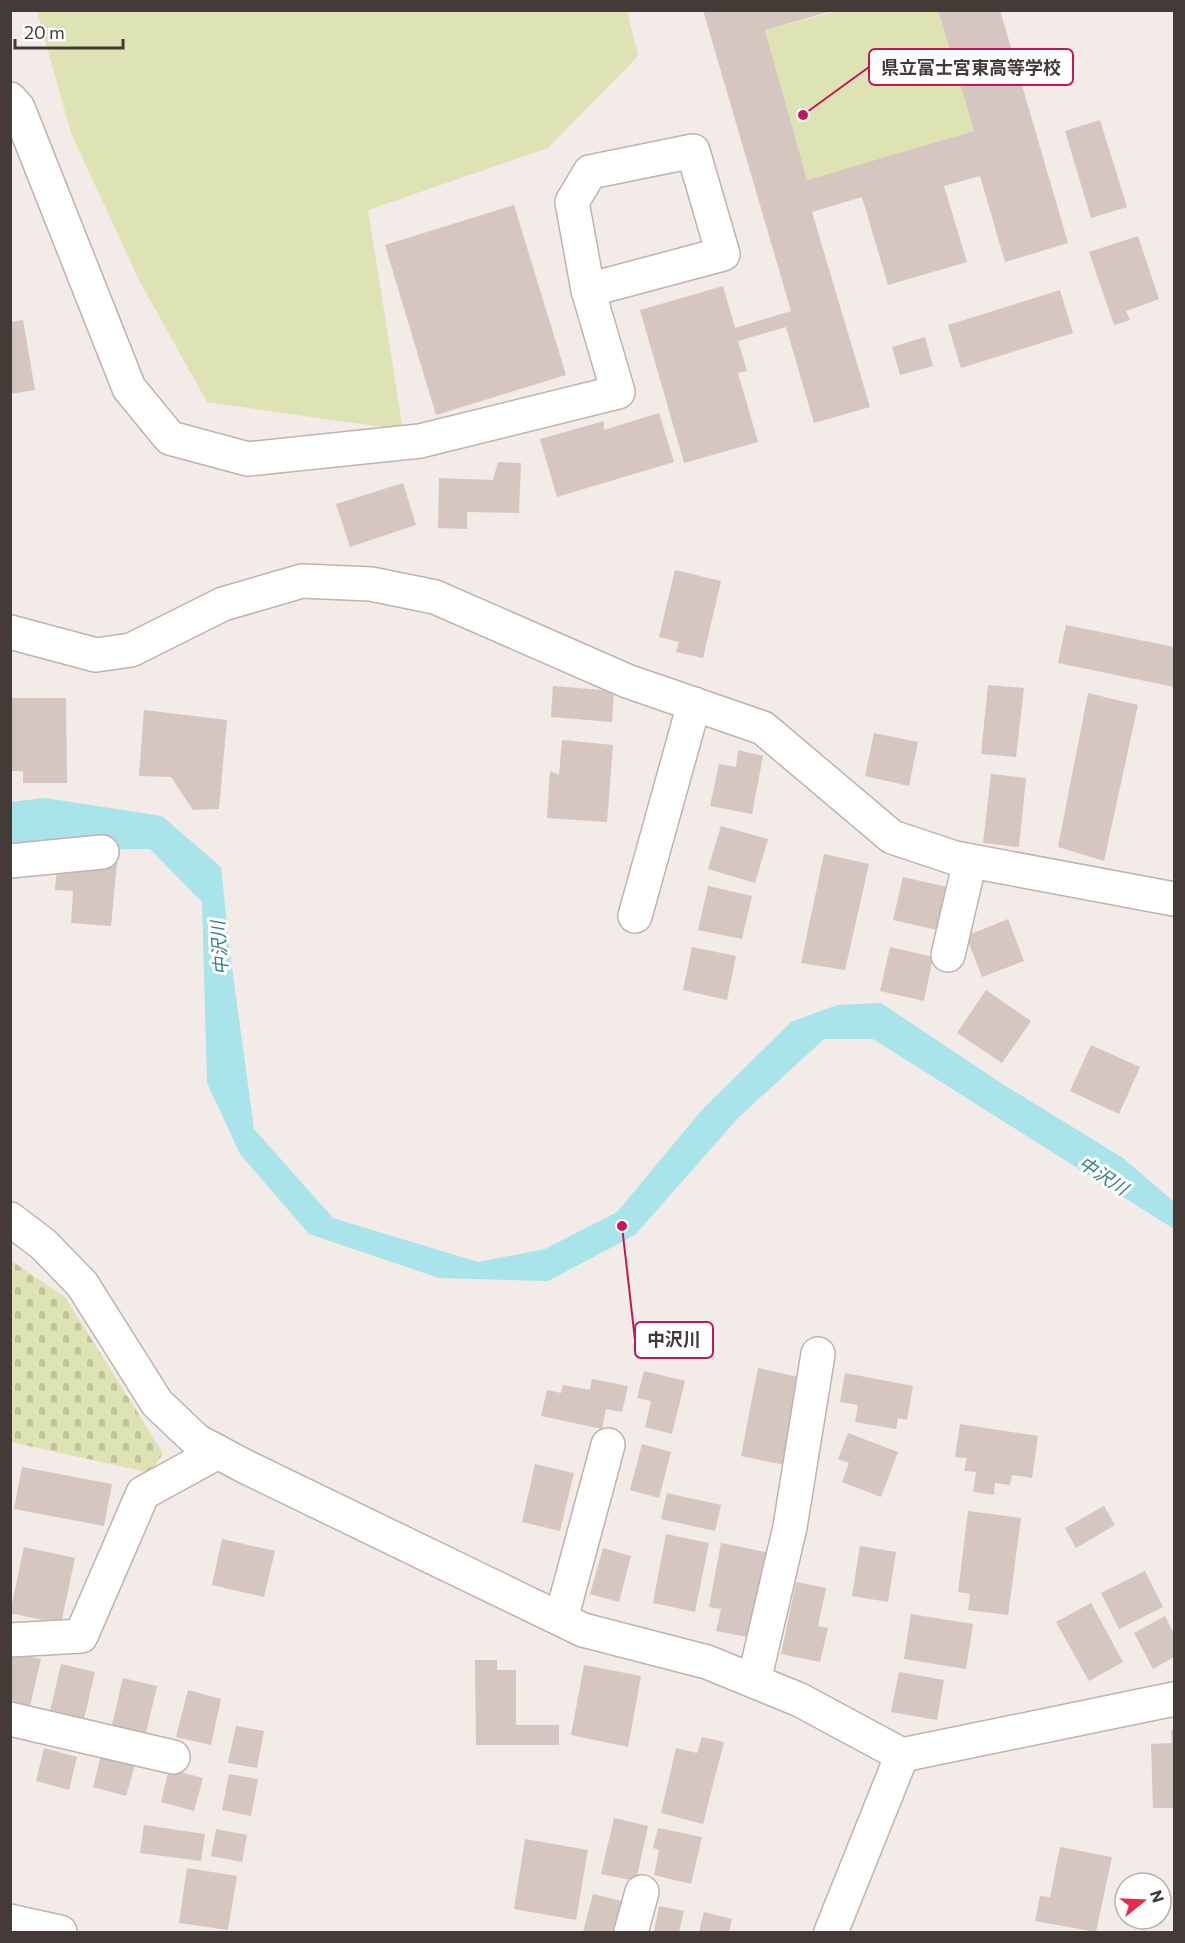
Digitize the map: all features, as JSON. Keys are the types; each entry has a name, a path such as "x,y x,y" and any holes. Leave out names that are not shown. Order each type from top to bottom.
{"street":[{"path":"10,99 18,108 129,388 170,438 248,459 397,444 420,441 618,392 588,290 572,202 590,172 693,151 723,254 588,290"},
{"path":"10,632 96,655 131,650 223,604 302,581 371,584 435,597 627,681 763,728 892,837 970,861 1174,899"},
{"path":"635,916 694,704"},
{"path":"10,861 102,852"},
{"path":"948,955 970,861"},
{"path":"10,1219 43,1244 82,1284 157,1403 197,1442 583,1630 707,1662 800,1700 902,1755 1174,1699"},
{"path":"754,1681 790,1527 818,1354"},
{"path":"561,1619 608,1445"},
{"path":"10,1640 81,1636 143,1493 218,1452"},
{"path":"10,1719 173,1757"},
{"path":"831,1932 902,1755"},
{"path":"631,1932 642,1892"},
{"path":"10,1922 60,1932"}],"green space":[{"path":"37,11 627,11 638,56 548,148 368,210 403,430 207,402 139,280 71,133"},
{"path":"839,11 938,11 974,131 807,180 765,30"},
{"path":"10,1260 65,1297 163,1453 151,1473 11,1442"}],"water":[{"path":"45,798 162,816 221,867 230,953 254,1129 333,1218 478,1262 545,1249 617,1212 701,1111 791,1022 837,1005 881,1003 1001,1083 1123,1158 1174,1202 1174,1229 873,1039 824,1039 738,1118 635,1235 548,1281 439,1278 309,1234 240,1154 207,1083 202,902 150,849 11,850 10,802"}],"building":[{"path":"703,10 836,10 765,30 807,180 974,131 938,10 1000,10 1068,243 1005,262 980,176 944,186 967,262 888,285 862,197 812,212 870,407 814,423 786,327 738,341 747,371 738,373 758,442 684,463 640,310 723,286 735,328 791,311"},
{"path":"1100,120 1127,207 1091,218 1065,131"},
{"path":"514,205 566,375 436,415 385,245"},
{"path":"1138,236 1159,299 1126,311 1130,320 1114,325 1089,252"},
{"path":"1060,290 1073,333 961,368 948,325"},
{"path":"23,320 35,390 10,394 10,322"},
{"path":"925,337 933,366 900,375 892,347"},
{"path":"659,413 674,462 557,497 540,439 604,421 604,430"},
{"path":"498,462 521,463 519,513 467,512 467,529 438,528 439,478 493,480"},
{"path":"403,483 416,525 350,547 336,504"},
{"path":"675,570 721,581 703,658 676,652 679,642 659,637"},
{"path":"1066,625 1174,647 1174,687 1058,663"},
{"path":"988,685 1024,688 1016,757 981,754"},
{"path":"553,686 614,691 612,722 551,717"},
{"path":"1088,693 1138,705 1104,861 1058,847"},
{"path":"10,698 66,698 67,783 23,783 23,771 10,771"},
{"path":"144,710 227,720 219,809 193,810 171,777 139,776"},
{"path":"874,733 918,742 909,786 865,776"},
{"path":"562,740 613,745 607,822 547,818 550,771 559,775"},
{"path":"738,750 763,756 752,814 710,806 719,764 736,767"},
{"path":"991,774 1026,778 1019,847 983,843"},
{"path":"721,826 768,839 755,883 708,869"},
{"path":"824,854 869,864 845,970 801,963"},
{"path":"58,858 117,863 111,926 71,923 73,891 55,890"},
{"path":"903,877 947,887 937,930 893,920"},
{"path":"708,886 752,896 742,939 698,930"},
{"path":"1008,919 1024,961 982,977 966,936"},
{"path":"692,947 736,956 727,1000 683,990"},
{"path":"890,947 933,957 924,1001 880,991"},
{"path":"986,990 1031,1021 1002,1063 957,1033"},
{"path":"1091,1045 1140,1067 1119,1114 1070,1091"},
{"path":"758,1368 803,1378 785,1465 741,1456"},
{"path":"644,1371 685,1381 672,1434 645,1427 651,1401 637,1398"},
{"path":"845,1373 913,1386 907,1420 898,1418 896,1429 855,1422 858,1405 840,1402"},
{"path":"592,1379 628,1386 622,1412 606,1409 602,1429 541,1416 547,1390 561,1393 563,1385 590,1390"},
{"path":"960,1424 1038,1436 1032,1478 1012,1475 1010,1485 995,1483 994,1495 973,1492 976,1472 964,1471 967,1458 955,1457"},
{"path":"848,1433 898,1452 881,1497 842,1482 849,1463 838,1459"},
{"path":"642,1444 671,1452 659,1498 630,1490"},
{"path":"535,1464 574,1473 560,1531 522,1522"},
{"path":"22,1467 112,1484 104,1526 14,1509"},
{"path":"667,1493 721,1505 715,1531 661,1519"},
{"path":"1104,1506 1115,1525 1076,1548 1065,1528"},
{"path":"968,1511 1021,1518 1008,1615 968,1610 970,1594 958,1592"},
{"path":"666,1534 709,1543 695,1612 653,1603"},
{"path":"222,1539 275,1551 264,1597 212,1585"},
{"path":"721,1543 770,1553 753,1638 716,1631 721,1609 709,1607"},
{"path":"860,1546 896,1552 888,1602 852,1596"},
{"path":"24,1547 75,1558 61,1624 10,1613"},
{"path":"603,1548 631,1556 619,1602 590,1594"},
{"path":"1145,1571 1163,1607 1119,1629 1101,1593"},
{"path":"796,1582 826,1588 818,1626 828,1628 820,1662 781,1654"},
{"path":"1091,1603 1123,1662 1089,1681 1056,1622"},
{"path":"911,1614 973,1624 966,1669 904,1659"},
{"path":"1165,1616 1174,1634 1174,1657 1153,1669 1134,1633"},
{"path":"10,1652 41,1659 30,1706 10,1701"},
{"path":"475,1660 497,1660 497,1670 516,1670 516,1725 559,1725 559,1745 476,1745"},
{"path":"61,1664 95,1672 84,1719 50,1711"},
{"path":"584,1665 641,1676 628,1747 571,1735"},
{"path":"899,1672 944,1680 937,1720 891,1712"},
{"path":"123,1678 157,1686 146,1733 112,1725"},
{"path":"188,1690 221,1699 211,1745 176,1737"},
{"path":"236,1726 264,1731 257,1768 228,1763"},
{"path":"1171,1730 1174,1730 1174,1808 1153,1808 1151,1744 1172,1743"},
{"path":"702,1737 724,1742 703,1824 661,1813 676,1748 697,1753"},
{"path":"44,1748 77,1757 69,1790 36,1781"},
{"path":"101,1755 135,1764 126,1796 93,1787"},
{"path":"169,1769 203,1778 194,1811 161,1802"},
{"path":"229,1774 258,1779 251,1816 222,1810"},
{"path":"614,1818 648,1826 636,1881 601,1874"},
{"path":"144,1825 205,1834 201,1861 140,1853"},
{"path":"658,1828 702,1837 691,1884 654,1875 659,1850 653,1848"},
{"path":"216,1829 247,1835 242,1862 211,1856"},
{"path":"525,1839 588,1850 576,1920 514,1909"},
{"path":"1060,1847 1112,1857 1096,1932 1035,1921 1040,1896 1050,1897"},
{"path":"187,1868 237,1876 228,1930 179,1923"},
{"path":"593,1894 622,1901 614,1932 583,1932"},
{"path":"659,1906 684,1911 679,1932 654,1932"},
{"path":"704,1912 732,1919 729,1932 699,1932"}],"place":[{"name":"県立富士宮東高等学校","path":"803,115"},
{"name":"中沢川","path":"622,1226"}]}
